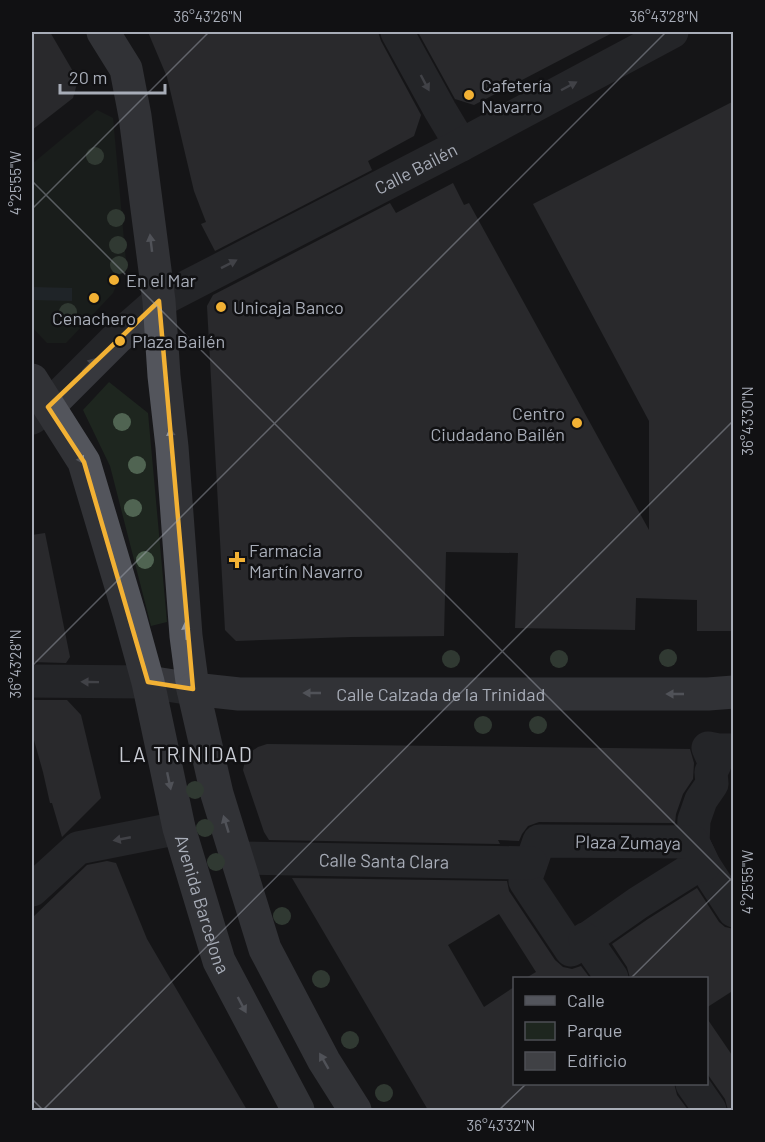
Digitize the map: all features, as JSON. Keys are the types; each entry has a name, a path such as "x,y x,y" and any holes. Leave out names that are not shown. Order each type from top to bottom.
{"main road":[{"path":"103,32 126,69 135,116 159,301 186,636 193,689 217,794 265,950 324,1060 356,1110"},
{"path":"37,402 84,462 148,682"},
{"name":"Avenida Barcelona","path":"148,682 179,828 219,961 294,1109"},
{"name":"Calle Calzada de la Trinidad","path":"193,689 239,694 708,694 734,692"}],"street":[{"path":"397,32 460,145"},
{"name":"Calle Bailén","path":"159,301 672,32"},
{"path":"37,402 159,301"},
{"name":"Calle Calzada de la Trinidad","path":"32,681 148,682 193,689"},
{"path":"734,750 708,748 715,764 711,772 712,783 701,800 694,820 698,854 734,911"},
{"path":"32,890 78,848 179,828"},
{"name":"Plaza Zumaya","path":"531,863 539,841 698,854 700,864 585,939"},
{"name":"Calle Santa Clara","path":"236,858 531,863"},
{"path":"531,863 525,881 571,950 585,939 611,977"},
{"path":"693,1085 710,1110"}],"highlighted area":[{"path":"159,301 193,689 148,682 84,462 48,407"}],"green space":[{"path":"97,110 113,118 126,262 113,293 66,343 47,343 32,327 32,164"},
{"path":"109,382 148,413 167,622 151,626 110,466 83,410"}],"shaded area":[{"path":"32,287 72,288 72,301 32,300"}],"building":[{"path":"32,32 50,32 78,80 73,98 32,130"},
{"path":"148,32 378,32 421,115 414,136 368,161 372,170 215,251 201,224 206,222 194,191 167,77"},
{"path":"418,32 614,32 474,105 455,99"},
{"path":"734,101 734,631 697,631 697,600 636,598 635,630 515,628 518,553 446,552 444,636 236,641 225,630 207,306 213,295 390,203 396,213 453,183 464,205 469,203 649,530 649,421 533,204"},
{"path":"45,533 70,657 66,663 32,662 32,535"},
{"path":"32,700 67,700 81,715 101,798 62,837 52,803 50,803 32,733"},
{"path":"267,744 690,749 694,763 693,779 683,794 675,823 539,822 528,826 519,841 498,840 500,844 269,840 264,832 243,770 245,761 252,751"},
{"path":"107,861 116,863 147,939 247,1110 32,1110 32,918 87,865"},
{"path":"292,878 507,881 509,891 555,960 563,967 572,969 581,966 589,977 528,977 536,972 499,914 448,945 484,1007 513,988 513,1085 674,1085 677,1095 688,1110 428,1110"},
{"path":"697,888 719,922 725,927 734,929 734,990 708,1007 708,977 630,977 627,967 612,944"},
{"path":"708,1020 734,1058 734,1110 728,1110 725,1099 708,1075"}],"place":[{"name":"Cafetería Navarro","path":"469,95"},
{"name":"En el Mar","path":"114,280"},
{"name":"Cenachero","path":"94,298"},
{"name":"Unicaja Banco","path":"221,307"},
{"name":"Plaza Bailén","path":"120,341"},
{"name":"Centro Ciudadano Bailén","path":"577,423"},
{"name":"Farmacia Martín Navarro","path":"237,560"}],"district":[{"name":"LA TRINIDAD","path":"186,753"}]}
